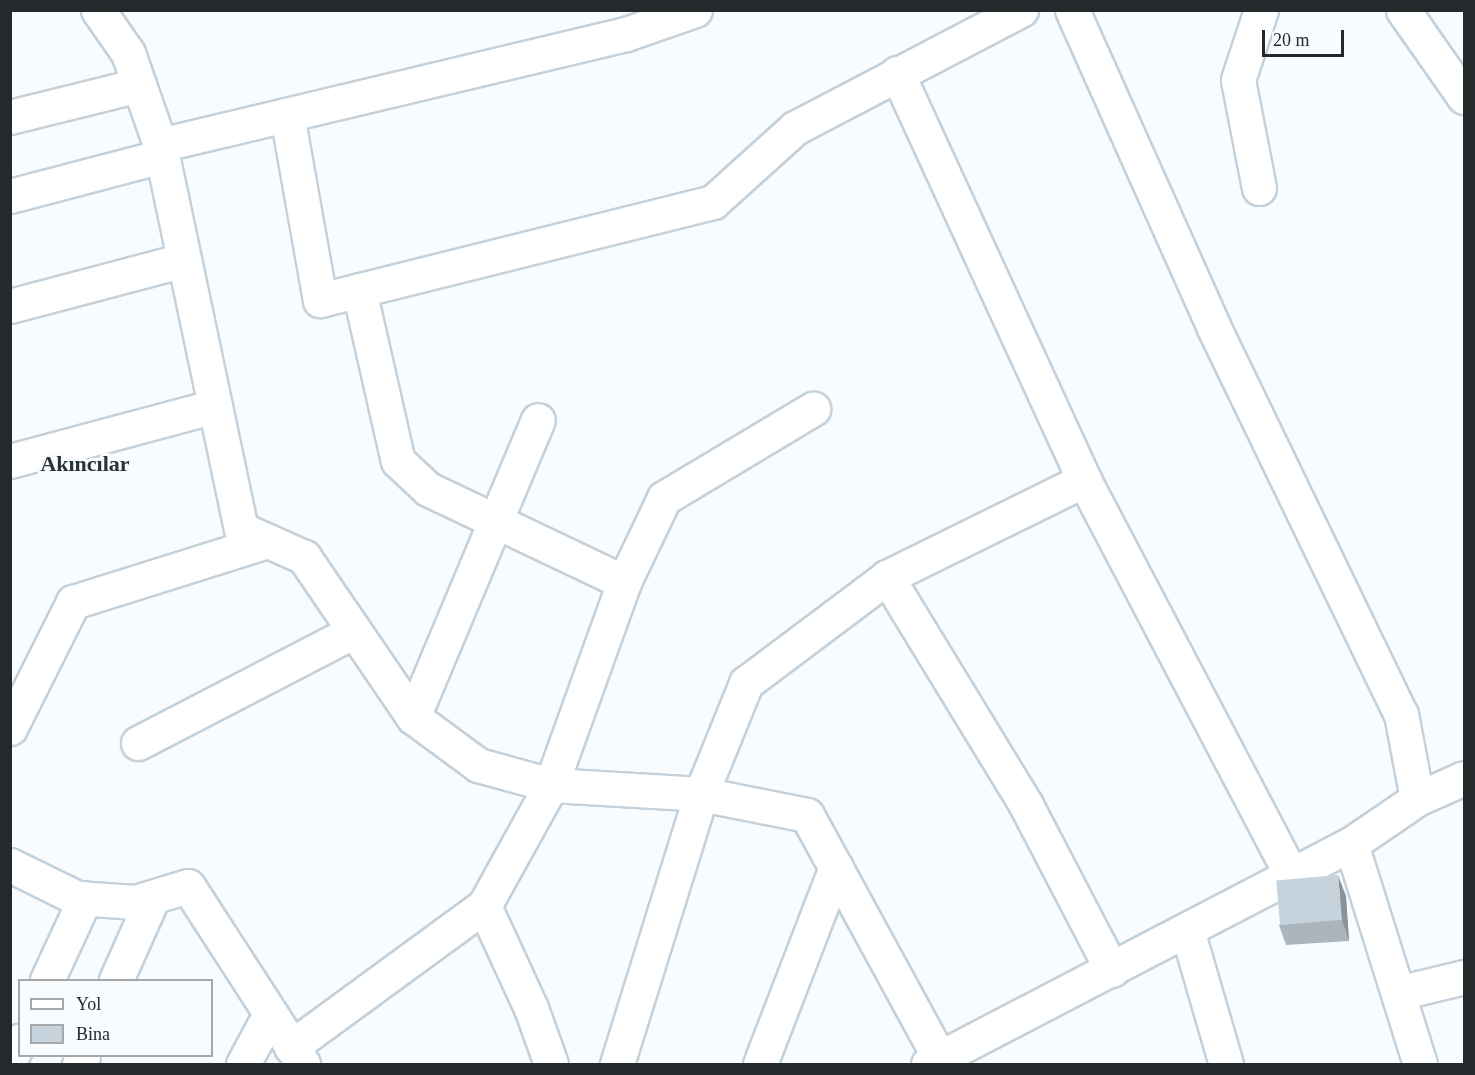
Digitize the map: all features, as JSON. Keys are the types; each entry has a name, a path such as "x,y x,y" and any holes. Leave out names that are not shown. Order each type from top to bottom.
{"street":[{"path":"98,10 128,53 161,150 241,529 304,557 414,717 478,765 551,785 701,794 807,815 938,1063 1351,844 1417,799 1464,778"},
{"path":"10,196 287,115 627,34 695,10"},
{"path":"287,115 320,300 713,202 795,128 1021,10"},
{"path":"1072,10 1214,328 1401,714 1417,799"},
{"path":"1259,188 1238,80 1260,10"},
{"path":"1403,10 1464,97"},
{"path":"897,73 1084,480 1291,875"},
{"path":"10,117 139,85"},
{"path":"10,306 184,260"},
{"path":"359,290 398,461 428,489 624,582"},
{"path":"10,461 215,406"},
{"path":"10,865 77,898 135,902 188,886 297,1056 484,906 551,785 624,582 664,498 813,409"},
{"path":"414,717 498,522 538,420"},
{"path":"617,1065 701,794 747,683 887,577 1084,480"},
{"path":"10,729 73,602 268,541"},
{"path":"887,577 1026,805 1112,970"},
{"path":"138,743 354,631"},
{"path":"1351,844 1420,1065"},
{"path":"760,1065 836,867"},
{"path":"117,979 153,897"},
{"path":"48,979 85,898"},
{"path":"484,906 531,1008 551,1065"},
{"path":"1187,930 1226,1065"},
{"path":"1398,993 1464,977"},
{"path":"243,1065 270,1014"},
{"path":"10,1059 18,1044"}],"building":[{"path":"1338,875 1342,920 1280,925 1276,880"}],"district":[{"name":"Akıncılar","path":"85,464"}]}
